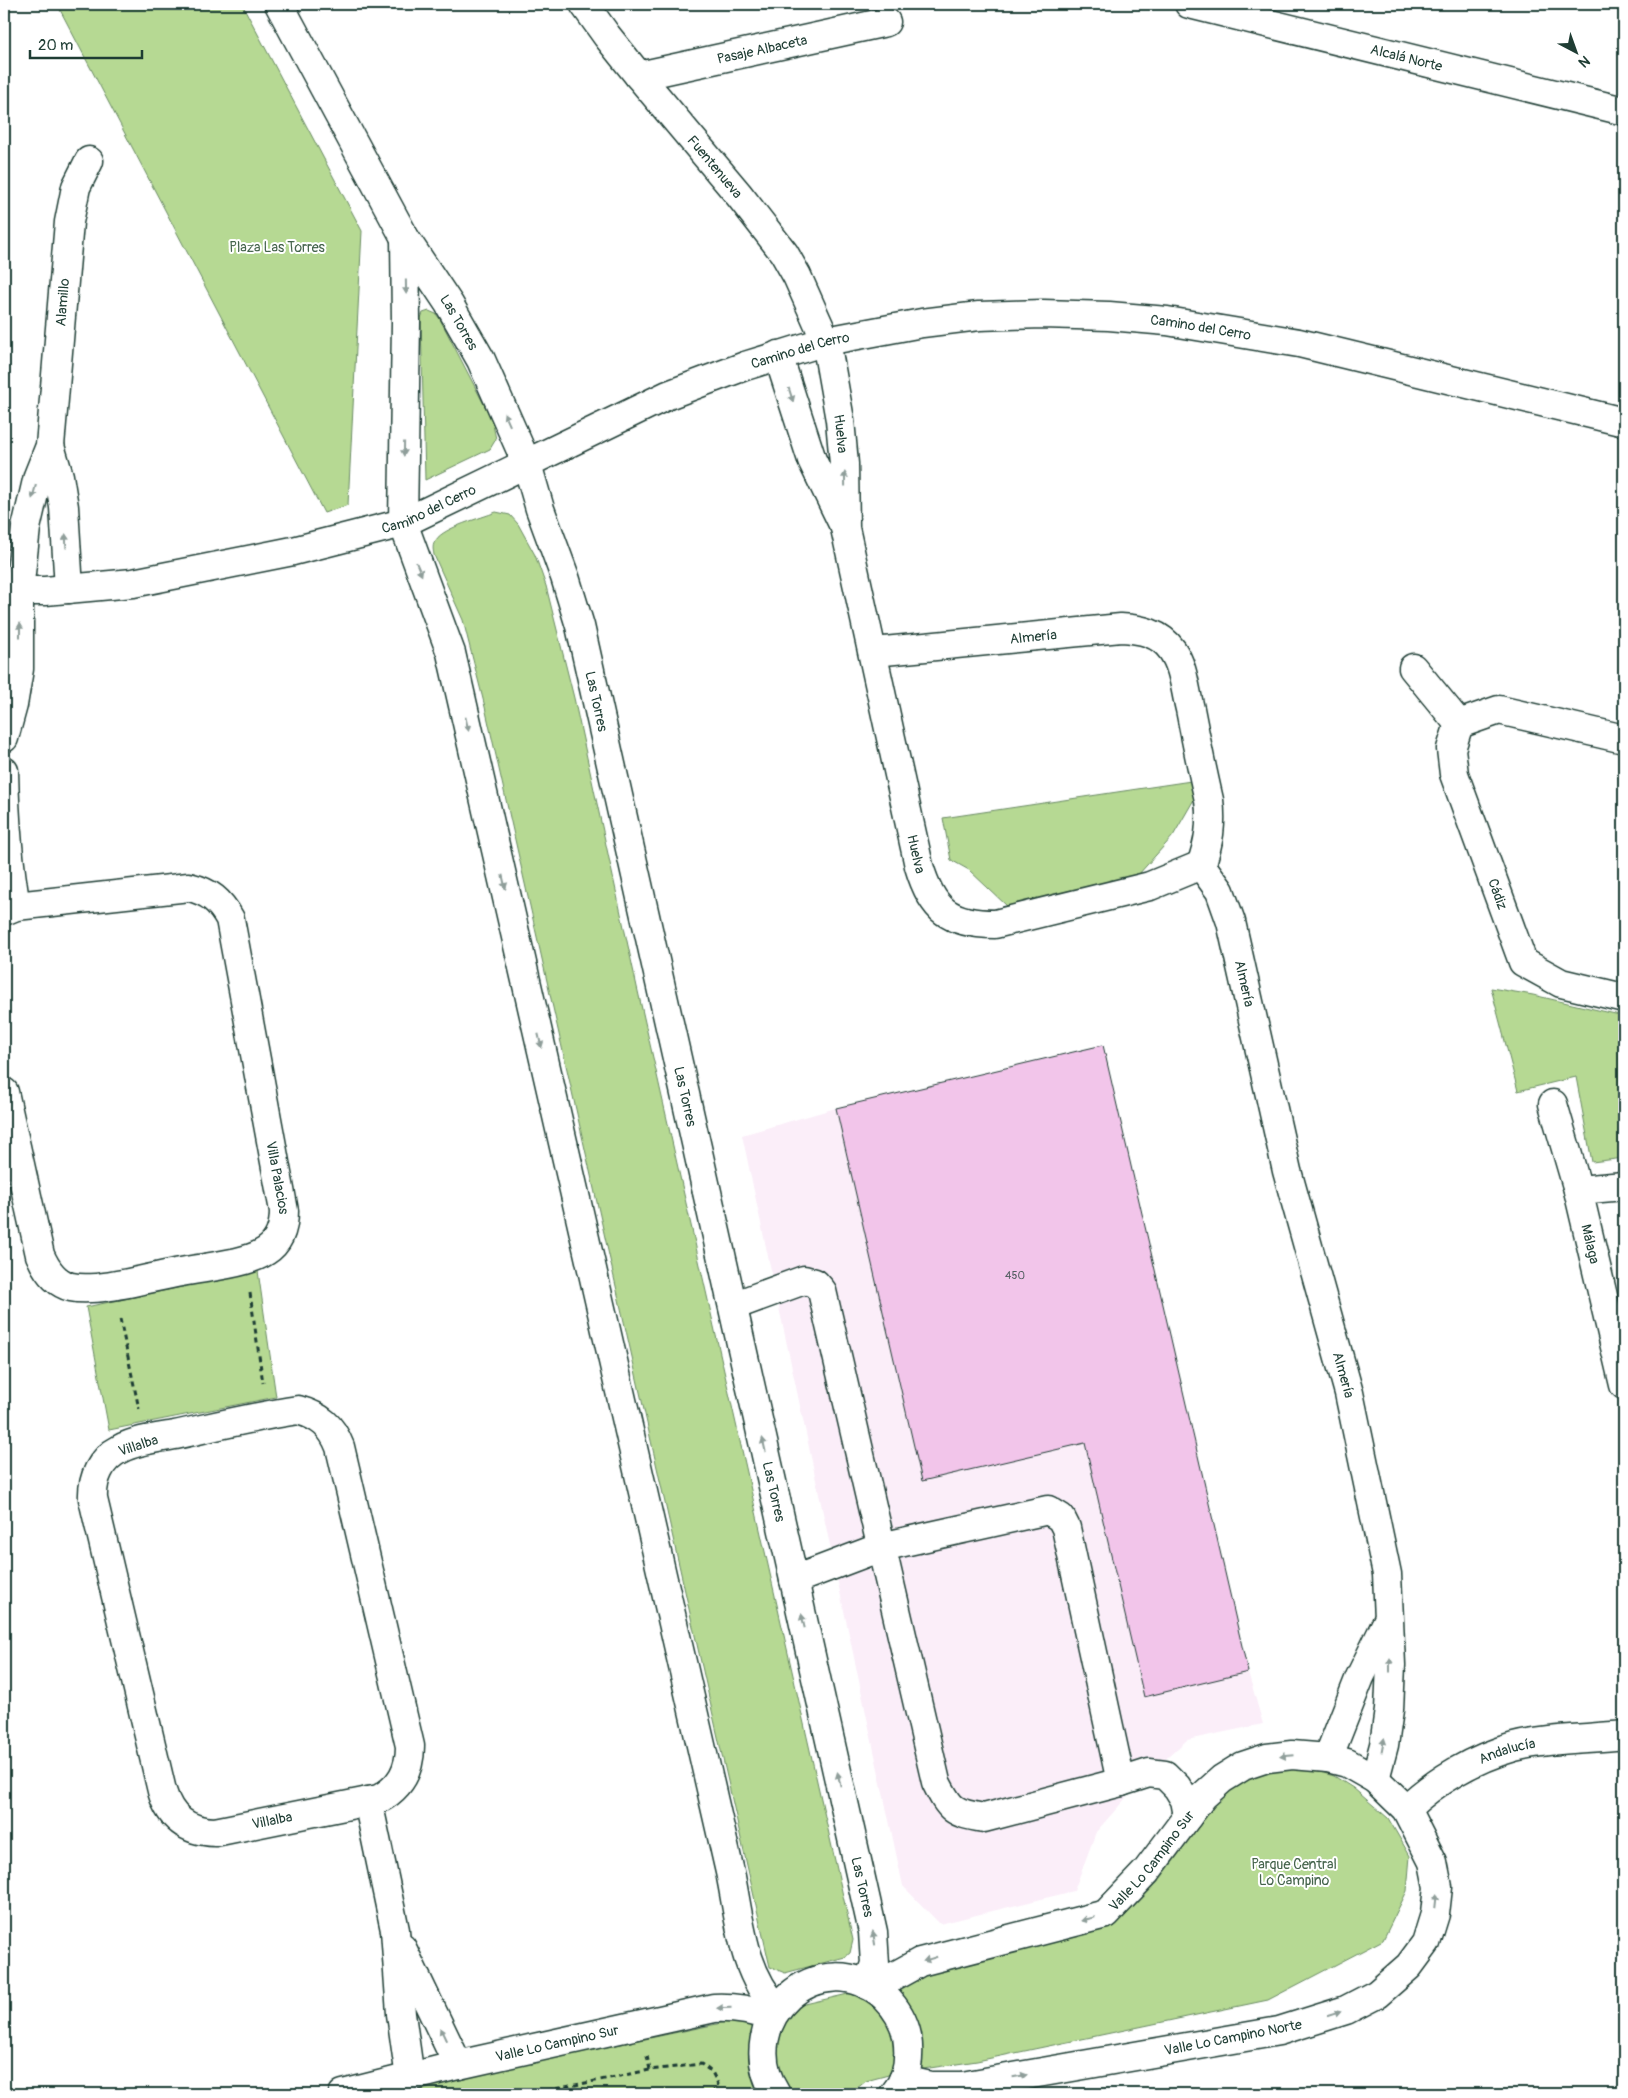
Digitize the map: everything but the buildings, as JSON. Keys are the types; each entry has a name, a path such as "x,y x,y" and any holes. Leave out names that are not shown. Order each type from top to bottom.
{"street":[{"name":"Las Torres","path":"279,4 404,238 449,304 481,360 527,464 540,509 565,577 580,626 873,1932 875,1964 872,1988"},
{"name":"Fuentenueva","path":"584,4 639,76 739,195 784,253 797,276 826,342"},
{"name":"Alcalá Norte","path":"1189,4 1624,110"},
{"name":"Pasaje Albaceta","path":"639,76 886,22"},
{"name":"Alamillo","path":"12,591 38,476 50,446 69,222 76,187 89,161"},
{"name":"Las Torres","path":"404,238 406,322 403,523 451,653 749,1962 774,2012"},
{"name":"Camino del Cerro","path":"12,591 69,589 133,583 293,551 403,523 668,395 712,377 778,355 826,342 922,323 979,316 1052,314 1167,321 1299,343 1624,422"},
{"name":"Huelva","path":"826,342 840,420 845,528 925,886 933,899 950,917 972,924 995,924 1150,886 1201,865"},
{"name":"Huelva","path":"778,355 812,460 845,528"},
{"name":"Alamillo","path":"50,446 60,476 64,507 69,589"},
{"path":"4,738 13,705 19,668 12,591"},
{"name":"Almería","path":"874,652 1121,628 1136,628 1151,632 1163,640 1172,650 1182,673 1209,800 1210,835 1201,865 1220,891 1226,906 1287,1171 1348,1394 1387,1574 1391,1665 1384,1745 1375,1779"},
{"path":"1413,668 1459,724 1499,710 1624,739"},
{"name":"Cádiz","path":"1459,724 1452,749 1454,774 1523,962 1561,983 1624,998"},
{"name":"Villa Palacios","path":"4,771 10,909 189,887 203,890 215,898 224,908 230,919 284,1211 284,1222 276,1242 266,1251 245,1260 94,1287 70,1287 51,1275 44,1266 40,1255 4,1092"},
{"name":"Málaga","path":"1553,1104 1578,1190 1624,1385"},
{"path":"1578,1190 1624,1186"},
{"path":"733,1306 804,1280 815,1283 822,1291 936,1782 945,1800 960,1814 984,1818 1149,1773 1165,1775 1177,1787 1185,1800 1188,1816"},
{"name":"Villalba","path":"298,1410 312,1414 325,1422 334,1433 340,1447 410,1746 410,1758 402,1780 390,1793 379,1799 215,1832 192,1828 180,1822 172,1813 162,1792 93,1488 100,1466 109,1456 120,1448 145,1441 298,1410"},
{"path":"794,1580 881,1547 1048,1510 1061,1518 1066,1528 1121,1782"},
{"name":"Almería","path":"1328,1758 1360,1677 1388,1620"},
{"name":"Andalucía","path":"1406,1809 1426,1789 1454,1773 1514,1747 1624,1735"},
{"name":"Valle Lo Campino Sur","path":"872,1988 927,1960 1106,1914 1146,1872 1203,1796 1222,1779 1243,1766 1267,1758 1292,1755 1328,1758 1347,1763 1375,1779 1406,1809"},
{"path":"368,1801 394,1930 401,2014 410,2078"},
{"name":"Valle Lo Campino Norte","path":"899,2090 930,2086 962,2086 1279,2031 1346,2010 1378,1994 1409,1966 1426,1943 1435,1914 1438,1887 1432,1862 1406,1809"},
{"path":"394,1930 458,2065"},
{"path":"776,2094 768,2079 763,2056 765,2032 774,2012 788,1996 802,1986 818,1980 835,1978 852,1980 872,1988 889,2002 900,2015 906,2030 908,2055 899,2090"},
{"name":"Valle Lo Campino Sur","path":"343,2094 458,2065 714,2008 736,2007 774,2012"}],"path":[{"path":"245,1260 268,1415"},
{"path":"113,1284 145,1441"},
{"path":"530,2094 650,2070 701,2064 712,2072 718,2084 712,2094"}],"shaded area":[{"path":"1103,1045 1248,1672 1263,1724 1187,1740 1141,1781 1096,1832 1074,1891 940,1924 903,1886 742,1135 836,1108"}],"green space":[{"name":"Plaza Las Torres","path":"57,4 242,4 362,231 348,505 324,513"},
{"path":"429,311 436,314 440,319 492,420 496,439 490,449 425,480 421,318 423,313"},
{"path":"496,512 510,515 518,524 535,555 546,586 574,698 637,987 853,1940 850,1953 845,1957 785,1973 770,1967 485,707 463,620 434,555 434,544 440,535 455,527"},
{"path":"1191,781 1196,796 1173,836 1138,875 1119,885 1007,906 969,870 951,860 943,818"},
{"path":"1491,988 1533,995 1624,1016 1624,1158 1592,1162 1576,1077 1518,1091"},
{"path":"258,1271 276,1397 109,1430 86,1307"},
{"name":"Parque Central Lo Campino","path":"1257,1769 1313,1770 1334,1776 1353,1788 1388,1818 1410,1856 1407,1891 1383,1940 1268,2000 977,2061 896,2073 866,2081 856,2089 845,2094 823,2094 816,2092 808,2094 388,2094 741,2019 878,1987 1114,1927 1158,1882 1226,1790"}]}
